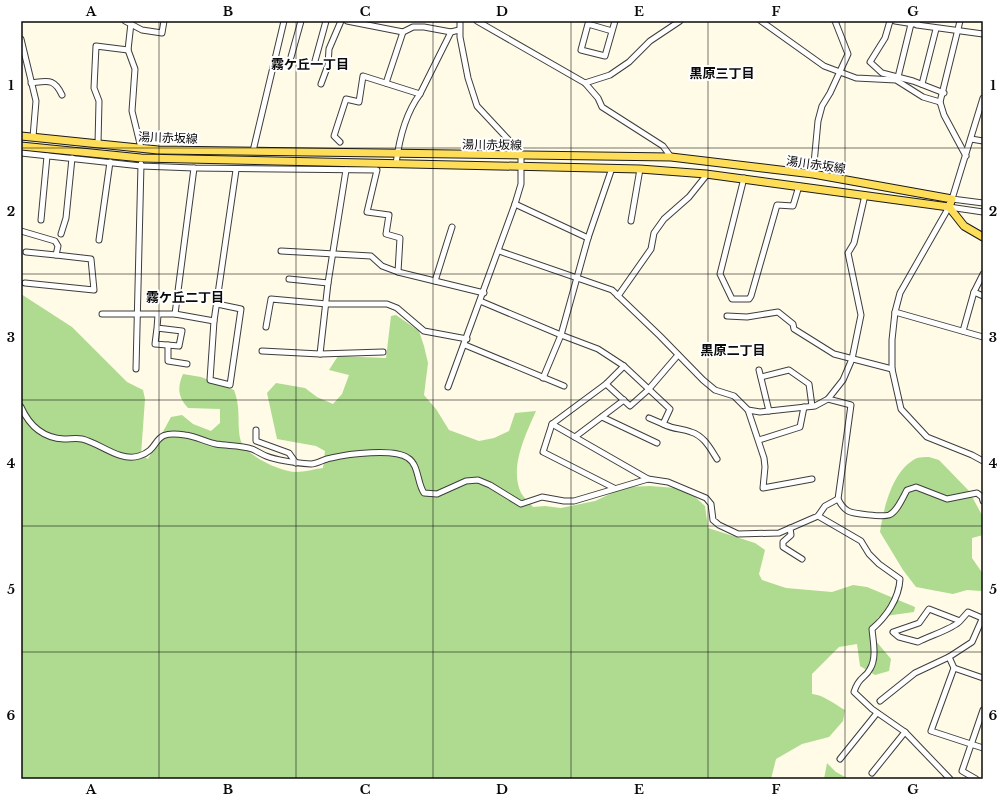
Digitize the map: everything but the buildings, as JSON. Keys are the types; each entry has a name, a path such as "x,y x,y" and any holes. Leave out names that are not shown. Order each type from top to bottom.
{"main road":[{"name":"湯川赤坂線","path":"21,136 141,148 397,154 521,156 608,155 672,157 813,174 952,199"},
{"name":"湯川赤坂線","path":"21,146 141,162 396,164 640,169 744,178 949,207"},
{"path":"952,199 949,207 964,226 983,237"}],"street":[{"path":"141,148 132,111 135,69 128,50 128,22 142,30 162,33 164,21"},
{"path":"253,151 284,21"},
{"path":"291,57 301,21"},
{"path":"314,61 326,21"},
{"path":"321,84 328,65 329,49 341,21"},
{"path":"347,21 367,22 403,32 413,27 424,27 451,32 460,30"},
{"path":"448,387 465,345 515,204 520,184 521,156 519,151 477,106 468,78 460,30 460,21"},
{"path":"477,21 585,83 598,98 602,107 663,146 672,157"},
{"path":"612,31 588,24 581,50 605,56 615,21"},
{"path":"585,83 610,75 629,62 650,41 680,21"},
{"path":"761,21 824,66 839,73 856,78 896,80 923,97 940,102"},
{"path":"813,174 818,121 822,106 830,93 848,54 836,21"},
{"path":"890,21 885,38 870,62 882,73 922,84 944,93"},
{"path":"895,21 916,23 936,29 959,30 983,34"},
{"path":"960,21 944,93 940,102 944,115 966,156"},
{"path":"898,77 916,23"},
{"path":"922,84 936,29"},
{"path":"386,83 403,32"},
{"path":"396,164 401,134 411,109 451,32"},
{"path":"21,39 36,101 33,137"},
{"path":"98,144 99,101 94,88 96,46 128,50"},
{"path":"340,142 334,136 346,99 359,102 363,76 420,94"},
{"path":"31,84 49,81 57,86 62,95"},
{"path":"983,98 952,199 983,203"},
{"path":"971,139 983,141"},
{"path":"21,153 110,162 141,162 194,168 236,170 377,170 367,212 389,215 386,234 400,238 398,272"},
{"path":"41,220 47,156"},
{"path":"61,234 66,218 72,158"},
{"path":"99,240 110,162"},
{"path":"136,369 136,315 141,162"},
{"path":"175,314 194,168"},
{"path":"543,378 561,335 588,238 612,168"},
{"path":"631,221 640,169"},
{"path":"216,304 241,309 230,385 210,380 214,320 216,304 236,170"},
{"path":"320,354 327,304 328,282 346,170"},
{"path":"618,296 652,249 654,234 664,219 689,197 705,178 706,174"},
{"path":"744,178 720,274 732,299 749,300 777,205 793,206 799,186"},
{"path":"748,410 760,412 812,406 828,400 843,380 852,359 862,315 848,252 854,243 865,195"},
{"path":"515,204 588,238"},
{"path":"983,212 949,207 900,293 895,312 892,369 901,409 926,437 972,454 983,462"},
{"path":"435,281 452,226"},
{"path":"21,231 55,241 58,246 56,255"},
{"path":"281,251 371,256 382,266 398,272 484,293"},
{"path":"499,251 612,290 715,390 734,396 748,410 759,440 766,467 763,488 812,479"},
{"path":"25,283 94,290 91,259 26,252"},
{"path":"963,332 974,292 983,274"},
{"path":"289,279 328,282"},
{"path":"974,292 983,296"},
{"path":"266,327 271,298 327,304 387,304 397,308 424,331 467,339"},
{"path":"480,301 598,349 624,366 670,409 664,424"},
{"path":"727,316 747,317 778,312 793,324 794,329 834,354 892,369"},
{"path":"895,312 983,337"},
{"path":"102,314 175,314 214,320"},
{"path":"157,328 182,331 179,346 155,344 158,315"},
{"path":"168,345 168,361 187,364"},
{"path":"465,345 564,386"},
{"path":"262,351 320,354 383,352"},
{"path":"606,384 630,406 648,390 678,355"},
{"path":"614,488 543,452 552,424 606,384 624,366"},
{"path":"759,370 769,411"},
{"path":"761,377 789,370 809,384 812,406"},
{"path":"575,437 624,400"},
{"path":"828,400 851,405 838,499 840,504 848,511 877,516 889,515 895,510 907,490 916,487 947,499 977,493 982,497 983,501"},
{"path":"21,407 26,420 52,438 82,439 105,450 121,455 138,457 148,452 162,436 170,433 187,435 216,444 244,447 267,457 296,463 313,464 329,458 351,455 396,453 409,458 416,470 420,486 424,493 438,494 466,481 478,480 490,485 521,504 542,497 564,501 574,501 648,479"},
{"path":"759,440 800,427 804,407"},
{"path":"602,417 657,443"},
{"path":"649,418 674,429 691,432 704,439 717,459"},
{"path":"552,424 648,479 674,483 706,498 711,504 713,520 719,525 738,534 779,532 818,516 825,506 838,499"},
{"path":"256,430 256,440 289,453 296,463"},
{"path":"818,516 861,541 869,554 900,579 900,588 885,618 872,629 874,655 870,670 858,681 854,692 877,713 905,732 950,779"},
{"path":"790,528 791,535 783,542 783,546 802,559"},
{"path":"880,701 915,673 949,657 972,642 982,617 968,612 960,621 956,625 918,642 898,638 894,632 919,623 929,609 960,621"},
{"path":"949,657 954,668 931,731 983,748"},
{"path":"954,668 983,678"},
{"path":"976,779 962,770 983,710"},
{"path":"840,759 877,713"},
{"path":"872,773 905,732"}],"green space":[{"path":"21,294 72,327 127,382 143,390 145,399 141,455 148,459 171,417 182,415 193,424 211,431 220,423 220,409 188,408 180,396 179,388 183,374 201,377 234,390 238,409 240,438 248,450 255,456 272,466 289,471 299,472 323,468 325,451 316,446 277,439 267,393 276,383 305,388 317,397 333,404 342,394 349,375 329,370 338,356 386,358 391,316 396,315 419,331 428,363 424,395 436,409 449,430 479,441 494,438 509,431 515,413 536,411 520,451 517,472 521,493 533,507 545,506 561,508 595,501 625,487 650,486 676,488 695,497 705,506 708,528 755,543 765,550 759,574 762,580 786,588 832,592 853,585 867,587 915,607 914,612 878,617 870,634 891,659 889,671 875,675 860,666 857,644 839,647 812,674 812,694 825,698 845,710 843,721 829,737 802,744 776,759 771,779 21,779"},
{"path":"929,457 939,460 969,491 983,517 983,535 972,538 972,558 983,574 983,589 981,591 967,590 953,594 916,587 903,570 880,532 887,501 895,480 908,464 917,458"},
{"path":"827,763 836,772 849,779 824,779"}],"district":[{"name":"霧ケ丘一丁目","path":"310,64"},
{"name":"黒原三丁目","path":"722,73"},
{"name":"霧ケ丘二丁目","path":"185,297"},
{"name":"黒原二丁目","path":"733,350"}]}
